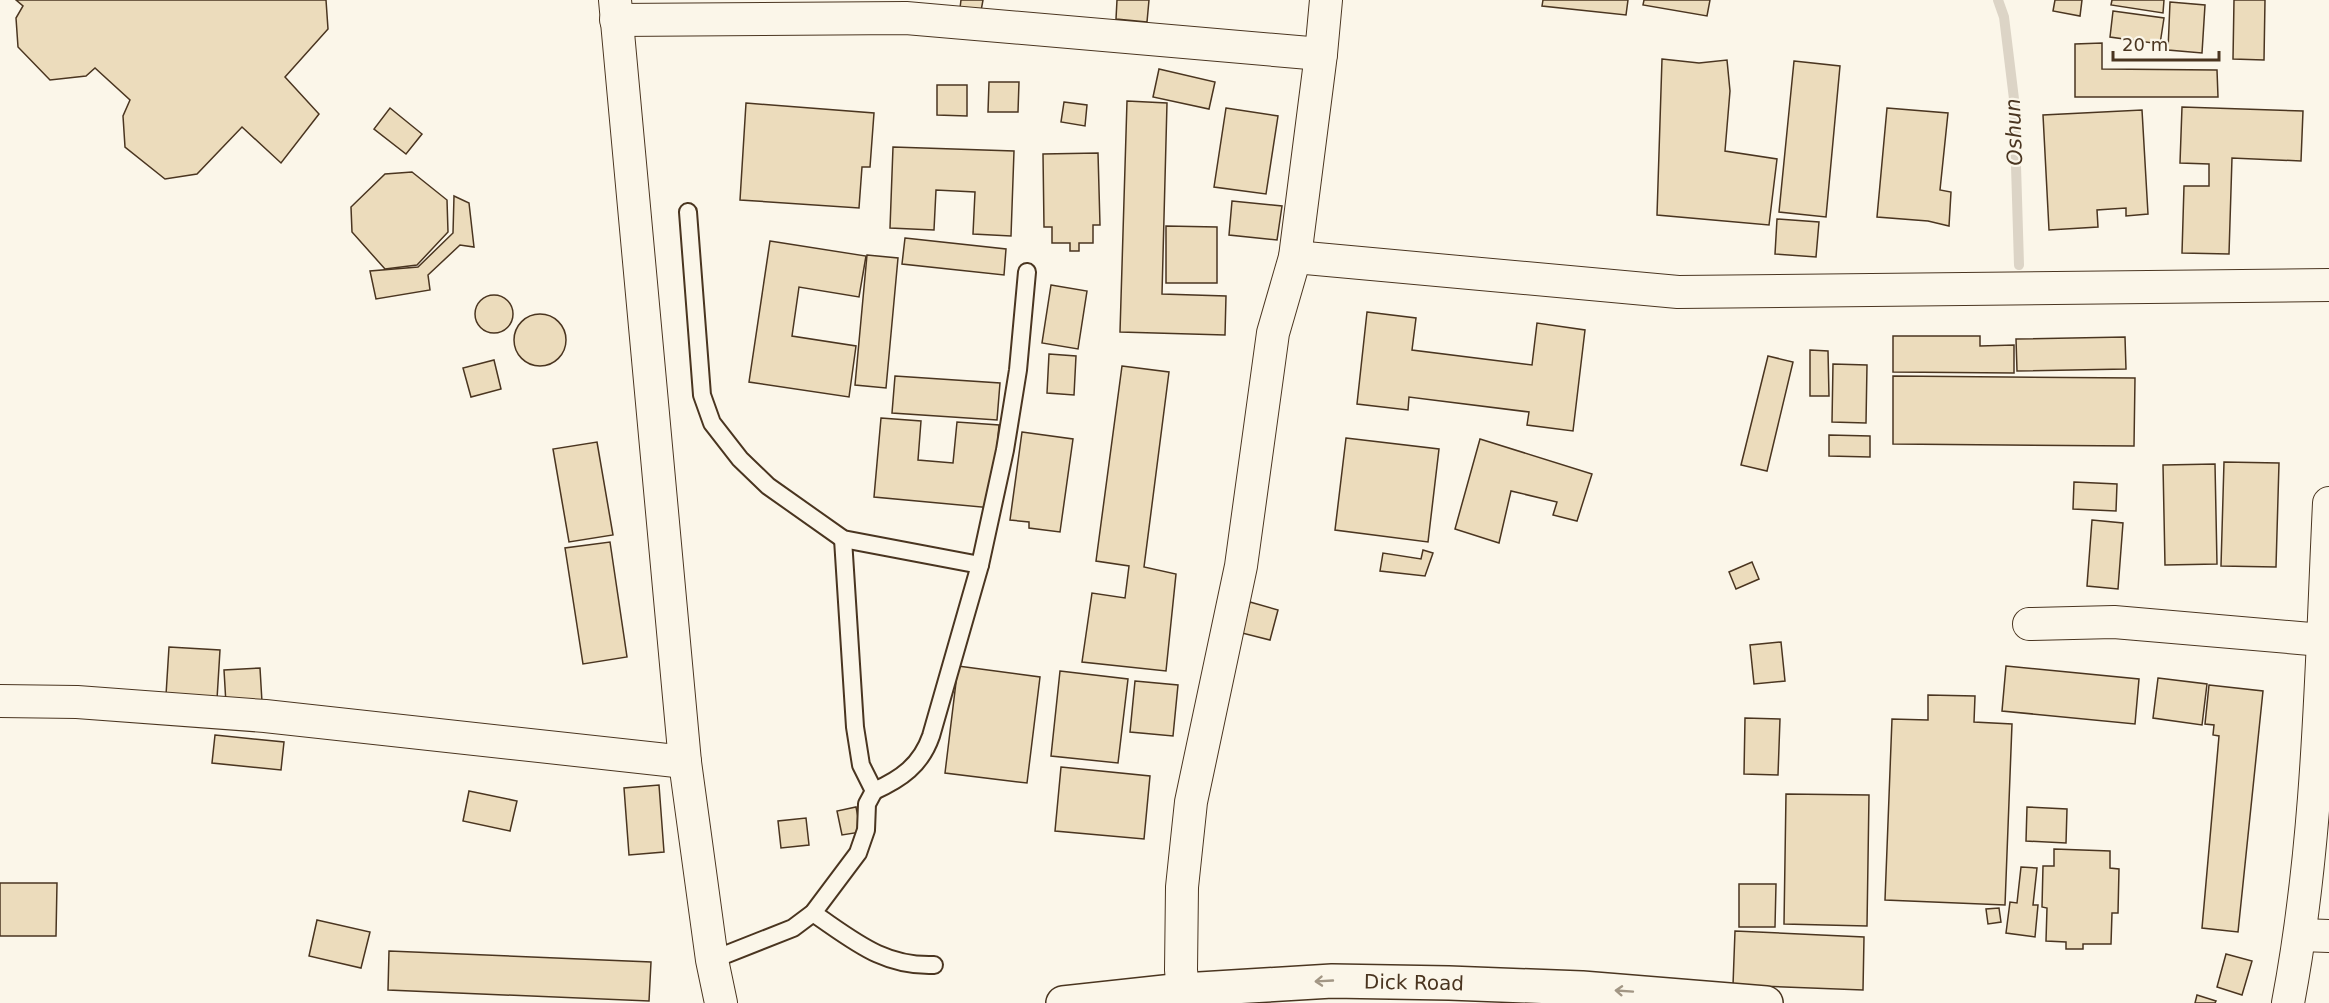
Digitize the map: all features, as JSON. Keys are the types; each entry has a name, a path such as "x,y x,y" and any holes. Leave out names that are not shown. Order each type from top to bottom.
{"main road":[{"name":"Dick Road","path":"1063,1003 1183,990 1332,981 1449,982 1582,988 1766,1003"}],"street":[{"path":"1183,990 1181,970 1182,887 1191,802 1241,566 1273,333 1295,257 1322,54 1326,0"},
{"path":"721,1003 712,960 685,762 615,10 906,18 1322,54"},
{"path":"1295,257 1678,292 2329,285"},
{"path":"2288,1003 2315,935 2319,858 2322,640 2329,503"},
{"path":"2029,624 2114,622 2322,640"},
{"path":"0,701 77,702 265,716 685,762"}],"lane":[{"path":"688,212 702,395 712,423 740,459 768,486 843,539 980,566"},
{"path":"712,960 793,928 813,913 858,853 866,830 867,804 874,791 897,781 926,751 980,566 1005,450 1018,370 1027,272"},
{"path":"843,539 855,727 861,765 874,791"},
{"path":"813,913 870,952 914,966 934,965"}],"building":[{"path":"16,0 326,0 328,29 285,77 319,114 281,163 242,127 197,174 165,179 125,147 123,116 130,100 95,68 86,76 50,80 18,47 16,18 23,6"},
{"path":"961,0 983,0 981,11 960,8"},
{"path":"1117,0 1149,0 1147,22 1116,19"},
{"path":"1543,0 1628,0 1626,15 1542,6"},
{"path":"1644,0 1710,0 1707,16 1643,5"},
{"path":"2055,0 2082,0 2080,16 2053,11"},
{"path":"2112,0 2164,0 2163,13 2111,5"},
{"path":"2234,0 2265,0 2264,60 2233,59"},
{"path":"2170,2 2205,5 2202,53 2168,50"},
{"path":"2113,11 2164,18 2160,44 2110,37"},
{"path":"2102,43 2102,69 2217,70 2218,97 2075,97 2075,44"},
{"path":"1662,59 1699,63 1727,60 1730,91 1725,151 1777,159 1769,225 1657,215"},
{"path":"1794,61 1840,66 1826,217 1779,212"},
{"path":"1159,69 1215,82 1209,109 1153,97"},
{"path":"989,82 1019,82 1018,112 988,112"},
{"path":"937,85 967,85 967,116 937,115"},
{"path":"1127,101 1167,103 1162,294 1226,296 1225,335 1120,332"},
{"path":"1064,102 1087,105 1085,126 1061,122"},
{"path":"746,103 874,113 870,167 862,167 859,208 740,200"},
{"path":"2182,107 2303,111 2301,161 2232,158 2229,254 2182,253 2184,186 2209,186 2209,164 2180,163"},
{"path":"390,108 422,134 406,154 374,129"},
{"path":"1226,108 1278,116 1266,194 1214,187"},
{"path":"1887,108 1948,113 1940,190 1951,192 1949,226 1928,221 1877,217"},
{"path":"2142,110 2148,214 2126,216 2126,208 2097,210 2098,227 2049,230 2043,115"},
{"path":"893,147 1014,151 1011,236 973,234 975,192 936,190 934,230 890,228"},
{"path":"1098,153 1100,225 1093,225 1093,243 1079,243 1079,251 1070,251 1070,243 1052,243 1052,227 1044,227 1043,154"},
{"path":"412,172 447,200 448,232 417,265 385,269 352,232 351,207 385,174"},
{"path":"454,196 469,203 474,247 460,245 428,275 430,290 376,299 370,271 418,267 453,233"},
{"path":"1232,201 1282,206 1277,240 1229,235"},
{"path":"1777,219 1819,222 1816,257 1775,254"},
{"path":"1166,226 1217,227 1217,283 1166,283"},
{"path":"905,238 1006,249 1004,275 902,264"},
{"path":"770,241 866,256 859,297 799,287 792,336 856,346 849,397 749,382"},
{"path":"867,255 898,258 886,388 855,385"},
{"path":"1051,285 1087,291 1078,349 1042,343"},
{"path":"494,295 507,301 513,314 507,327 494,333 481,327 475,314 481,301"},
{"path":"1367,312 1416,318 1412,350 1532,365 1537,323 1585,330 1573,431 1527,425 1529,412 1409,397 1408,410 1357,404"},
{"path":"540,314 554,318 562,326 566,340 562,354 554,362 540,366 526,362 518,354 514,340 518,326 526,318"},
{"path":"1893,336 1980,336 1980,346 2014,345 2014,373 1893,372"},
{"path":"2125,337 2126,369 2017,371 2016,339"},
{"path":"1810,350 1828,351 1829,396 1810,396"},
{"path":"1049,354 1076,356 1074,395 1047,393"},
{"path":"1768,356 1793,362 1767,471 1741,465"},
{"path":"494,360 501,389 471,397 463,368"},
{"path":"1833,364 1867,365 1866,423 1832,422"},
{"path":"1122,366 1169,372 1144,567 1176,574 1166,671 1082,662 1092,593 1125,598 1129,566 1096,561"},
{"path":"895,376 1000,383 997,420 892,413"},
{"path":"1893,376 2135,378 2134,446 1893,444"},
{"path":"881,418 921,421 918,460 953,463 957,422 999,425 992,508 874,497"},
{"path":"1022,432 1073,439 1060,532 1029,528 1029,522 1010,520"},
{"path":"1829,435 1870,436 1870,457 1829,456"},
{"path":"1346,438 1439,449 1428,542 1335,530"},
{"path":"1480,439 1592,474 1577,521 1553,515 1557,502 1511,491 1499,543 1455,529"},
{"path":"597,442 613,535 569,542 553,449"},
{"path":"2224,462 2279,463 2276,567 2221,566"},
{"path":"2215,464 2217,564 2165,565 2163,465"},
{"path":"2074,482 2117,484 2116,511 2073,509"},
{"path":"2092,520 2123,523 2118,589 2087,586"},
{"path":"610,542 627,657 583,664 565,548"},
{"path":"1423,550 1433,553 1425,576 1380,571 1383,553 1421,559"},
{"path":"1752,562 1759,579 1736,589 1729,572"},
{"path":"1250,602 1278,610 1270,640 1242,633"},
{"path":"1781,642 1785,681 1754,684 1750,645"},
{"path":"169,647 220,650 217,699 166,695"},
{"path":"958,666 1040,677 1027,783 945,773"},
{"path":"2006,666 2139,679 2135,724 2002,711"},
{"path":"260,668 262,702 226,704 224,670"},
{"path":"1060,671 1128,679 1118,763 1051,756"},
{"path":"2158,678 2207,684 2202,725 2153,718"},
{"path":"1135,681 1178,685 1173,736 1130,732"},
{"path":"2209,685 2263,691 2238,932 2202,928 2219,736 2213,735 2214,725 2205,724"},
{"path":"1928,695 1975,696 1974,722 2012,724 2005,905 1885,900 1892,719 1928,720"},
{"path":"1745,718 1780,719 1778,775 1744,774"},
{"path":"215,735 284,742 281,770 212,763"},
{"path":"1061,767 1150,776 1144,839 1055,831"},
{"path":"659,785 664,852 629,855 624,788"},
{"path":"469,791 517,801 510,831 463,821"},
{"path":"1786,794 1869,795 1867,926 1784,924"},
{"path":"856,807 861,832 842,835 837,811"},
{"path":"2027,807 2067,809 2066,843 2026,841"},
{"path":"806,818 809,845 781,848 778,821"},
{"path":"2054,849 2110,851 2110,868 2119,869 2118,913 2112,913 2111,944 2083,944 2083,949 2066,949 2066,942 2046,941 2047,908 2042,907 2043,866 2054,866"},
{"path":"2021,867 2037,868 2033,905 2038,905 2035,937 2006,933 2010,902 2017,903"},
{"path":"0,883 57,883 56,936 0,936"},
{"path":"1739,884 1776,884 1775,927 1739,927"},
{"path":"1999,908 2001,922 1988,924 1986,909"},
{"path":"317,920 370,932 361,968 309,956"},
{"path":"1735,931 1864,937 1863,990 1733,985"},
{"path":"389,951 651,962 649,1001 388,990"},
{"path":"2226,954 2252,961 2242,995 2217,987"},
{"path":"2197,995 2216,1001 2215,1003 2195,1003"}],"waterway":[{"name":"Oshun","path":"1998,0 2004,17 2014,99 2019,265"}]}
